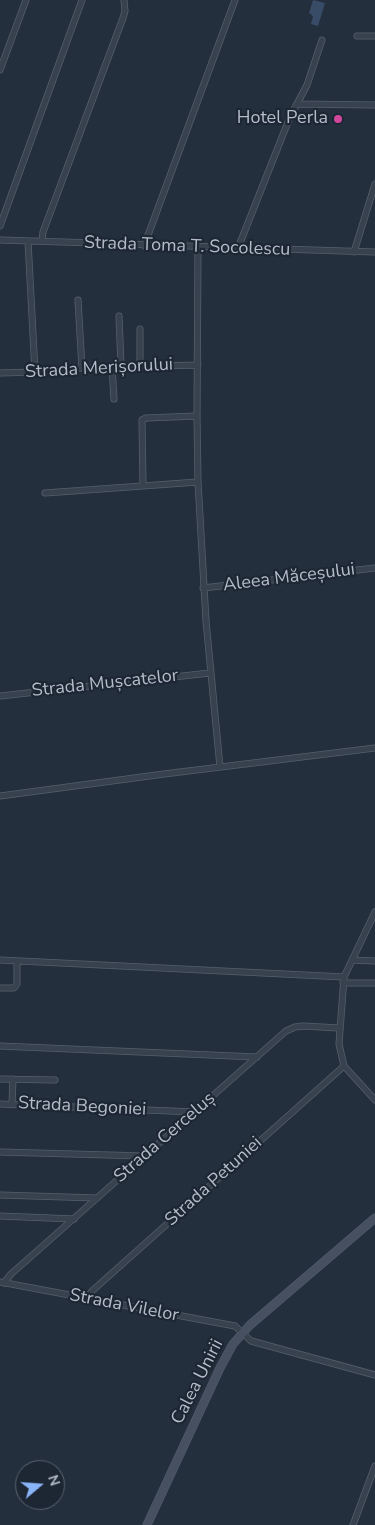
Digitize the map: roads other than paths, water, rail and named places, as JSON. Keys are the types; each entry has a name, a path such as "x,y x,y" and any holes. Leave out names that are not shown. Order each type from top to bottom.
{"main road":[{"name":"Calea Unirii","path":"147,1525 220,1368 229,1350 242,1332 375,1218"}],"street":[{"path":"0,70 26,0"},
{"path":"0,226 82,0"},
{"path":"42,242 43,232 123,18 124,0"},
{"path":"144,246 236,0"},
{"path":"357,36 375,36"},
{"path":"238,248 297,104 307,85 322,40"},
{"path":"297,104 375,105"},
{"path":"354,252 375,184"},
{"name":"Strada Toma T. Socolescu","path":"0,240 198,248 375,252"},
{"path":"28,241 35,372"},
{"path":"198,248 196,416 198,482 210,672 220,767"},
{"path":"78,300 82,368"},
{"path":"119,316 121,366"},
{"path":"140,329 140,366"},
{"name":"Strada Merișorului","path":"0,373 121,366 198,365"},
{"path":"112,367 114,399"},
{"path":"142,486 142,420 146,418 196,416"},
{"path":"45,494 198,482"},
{"name":"Aleea Măceșului","path":"204,588 375,568"},
{"name":"Strada Mușcatelor","path":"0,696 210,672"},
{"path":"0,796 375,748"},
{"path":"375,912 344,980 339,1028 339,1044 344,1066 375,1100"},
{"path":"0,960 375,983"},
{"path":"352,960 375,961"},
{"path":"0,988 14,988 17,984 17,962"},
{"name":"Strada Cerceluș","path":"2,1283 286,1031 295,1027 339,1028"},
{"path":"0,1046 257,1057"},
{"name":"Strada Petuniei","path":"86,1299 92,1291 344,1066"},
{"path":"0,1079 55,1080"},
{"path":"12,1104 13,1079"},
{"name":"Strada Begoniei","path":"0,1104 195,1112"},
{"path":"0,1152 144,1156"},
{"path":"0,1195 97,1198"},
{"path":"0,1216 74,1219"},
{"name":"Strada Vilelor","path":"2,1283 235,1326 251,1341 375,1375"},
{"path":"353,1525 375,1466"}],"water":[{"path":"313,0 325,3 318,26 311,24 313,16 309,13"}],"place":[{"name":"Hotel Perla","path":"338,119"}]}
